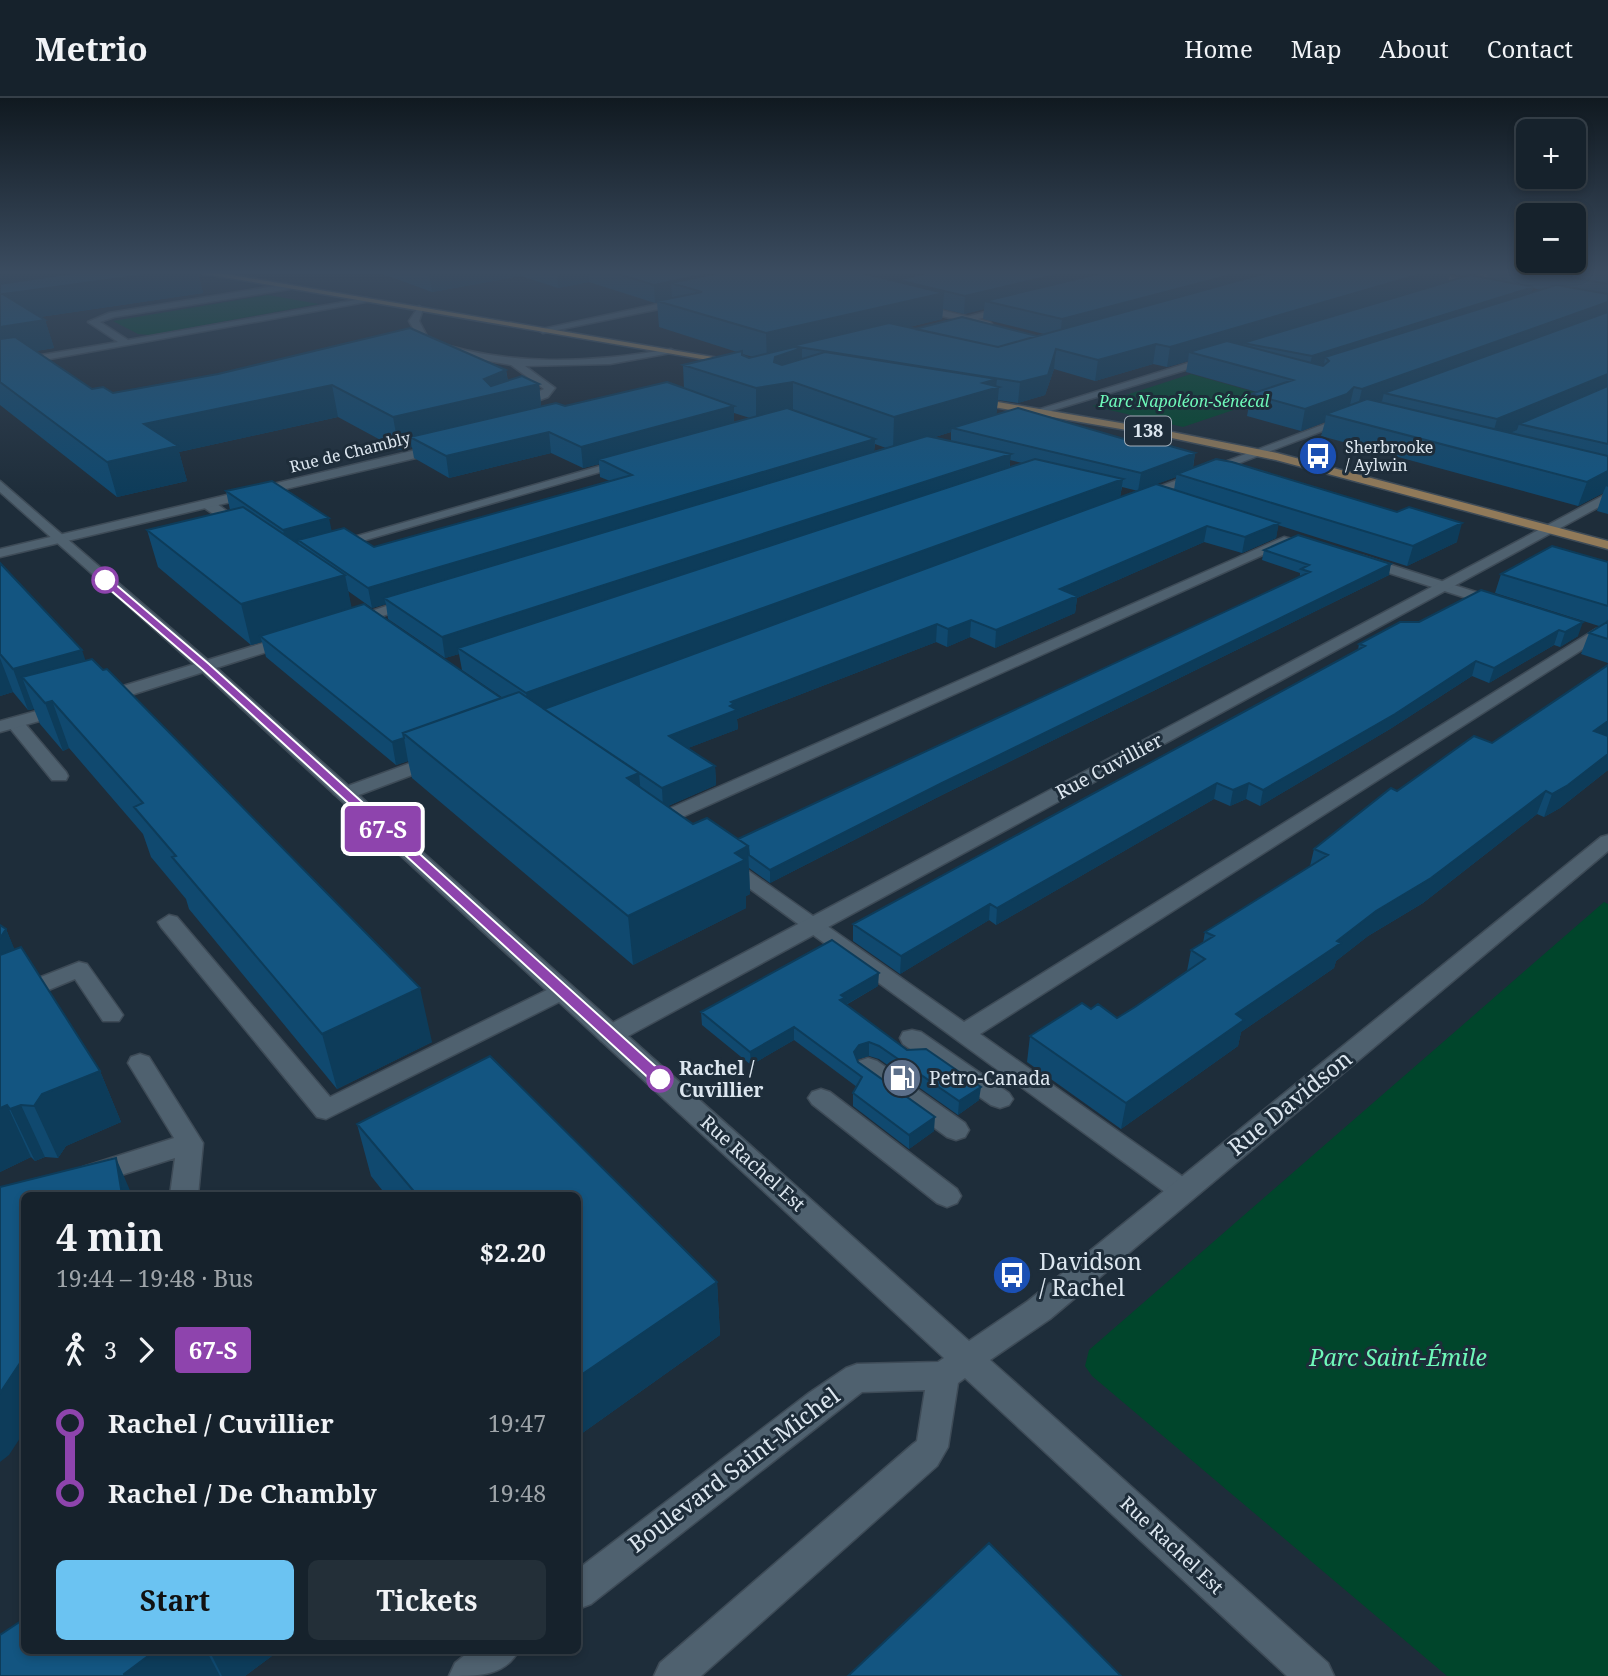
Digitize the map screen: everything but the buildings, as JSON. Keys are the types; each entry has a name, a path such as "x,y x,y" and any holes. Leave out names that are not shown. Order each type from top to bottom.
{"main road":[{"path":"640,347 742,371"},
{"name":"138","path":"957,398 1257,453 1608,545"}],"street":[{"path":"2,363 104,347"},
{"path":"436,347 447,351 513,362 603,362 671,352"},
{"path":"1001,423 1222,356"},
{"path":"505,409 544,395 550,388 513,362"},
{"path":"1174,499 1138,495 1257,453 1354,414"},
{"name":"Rue de Chambly","path":"0,553 60,541 449,446"},
{"path":"313,550 635,460"},
{"name":"Rue Rachel Est","path":"0,485 60,541 205,666 563,991 956,1368 1315,1676"},
{"name":"Rue Cuvillier","path":"610,1035 1608,497"},
{"path":"208,505 256,537"},
{"path":"662,819 1300,540 1267,529"},
{"path":"1343,554 1511,608"},
{"path":"341,624 433,596"},
{"path":"347,601 388,631"},
{"path":"1572,627 1602,636"},
{"path":"59,776 7,725 302,636"},
{"path":"964,1033 1602,636"},
{"path":"344,794 450,755"},
{"path":"640,804 683,834"},
{"name":"Rue Davidson","path":"956,1368 1039,1310 1608,841"},
{"path":"705,849 1183,1191"},
{"path":"169,922 326,1110 563,991"},
{"path":"0,1002 79,969 111,1016"},
{"path":"912,1038 1000,1099"},
{"path":"140,1063 190,1143 184,1192"},
{"path":"868,1067 956,1130"},
{"path":"821,1098 947,1196"},
{"path":"65,1183 190,1143"},
{"path":"673,1676 925,1455 932,1447 956,1368"},
{"name":"Boulevard Saint-Michel","path":"581,1589 820,1403 857,1378 956,1368"}],"green space":[{"name":"Parc Napoléon-Sénécal","path":"1191,374 1272,397 1183,427 1092,406"},
{"name":"Parc Saint-Émile","path":"1604,902 1608,904 1608,1676 1447,1676 1092,1376 1085,1366 1089,1350"}],"bus line":[{"name":"67-S","path":"105,580 205,666 660,1079"}],"place":[{"name":"Sherbrooke / Aylwin","path":"1318,456"},
{"name":"Petro-Canada","path":"902,1078"},
{"name":"Rachel / Cuvillier","path":"660,1079"},
{"name":"Davidson / Rachel","path":"1012,1275"}]}
